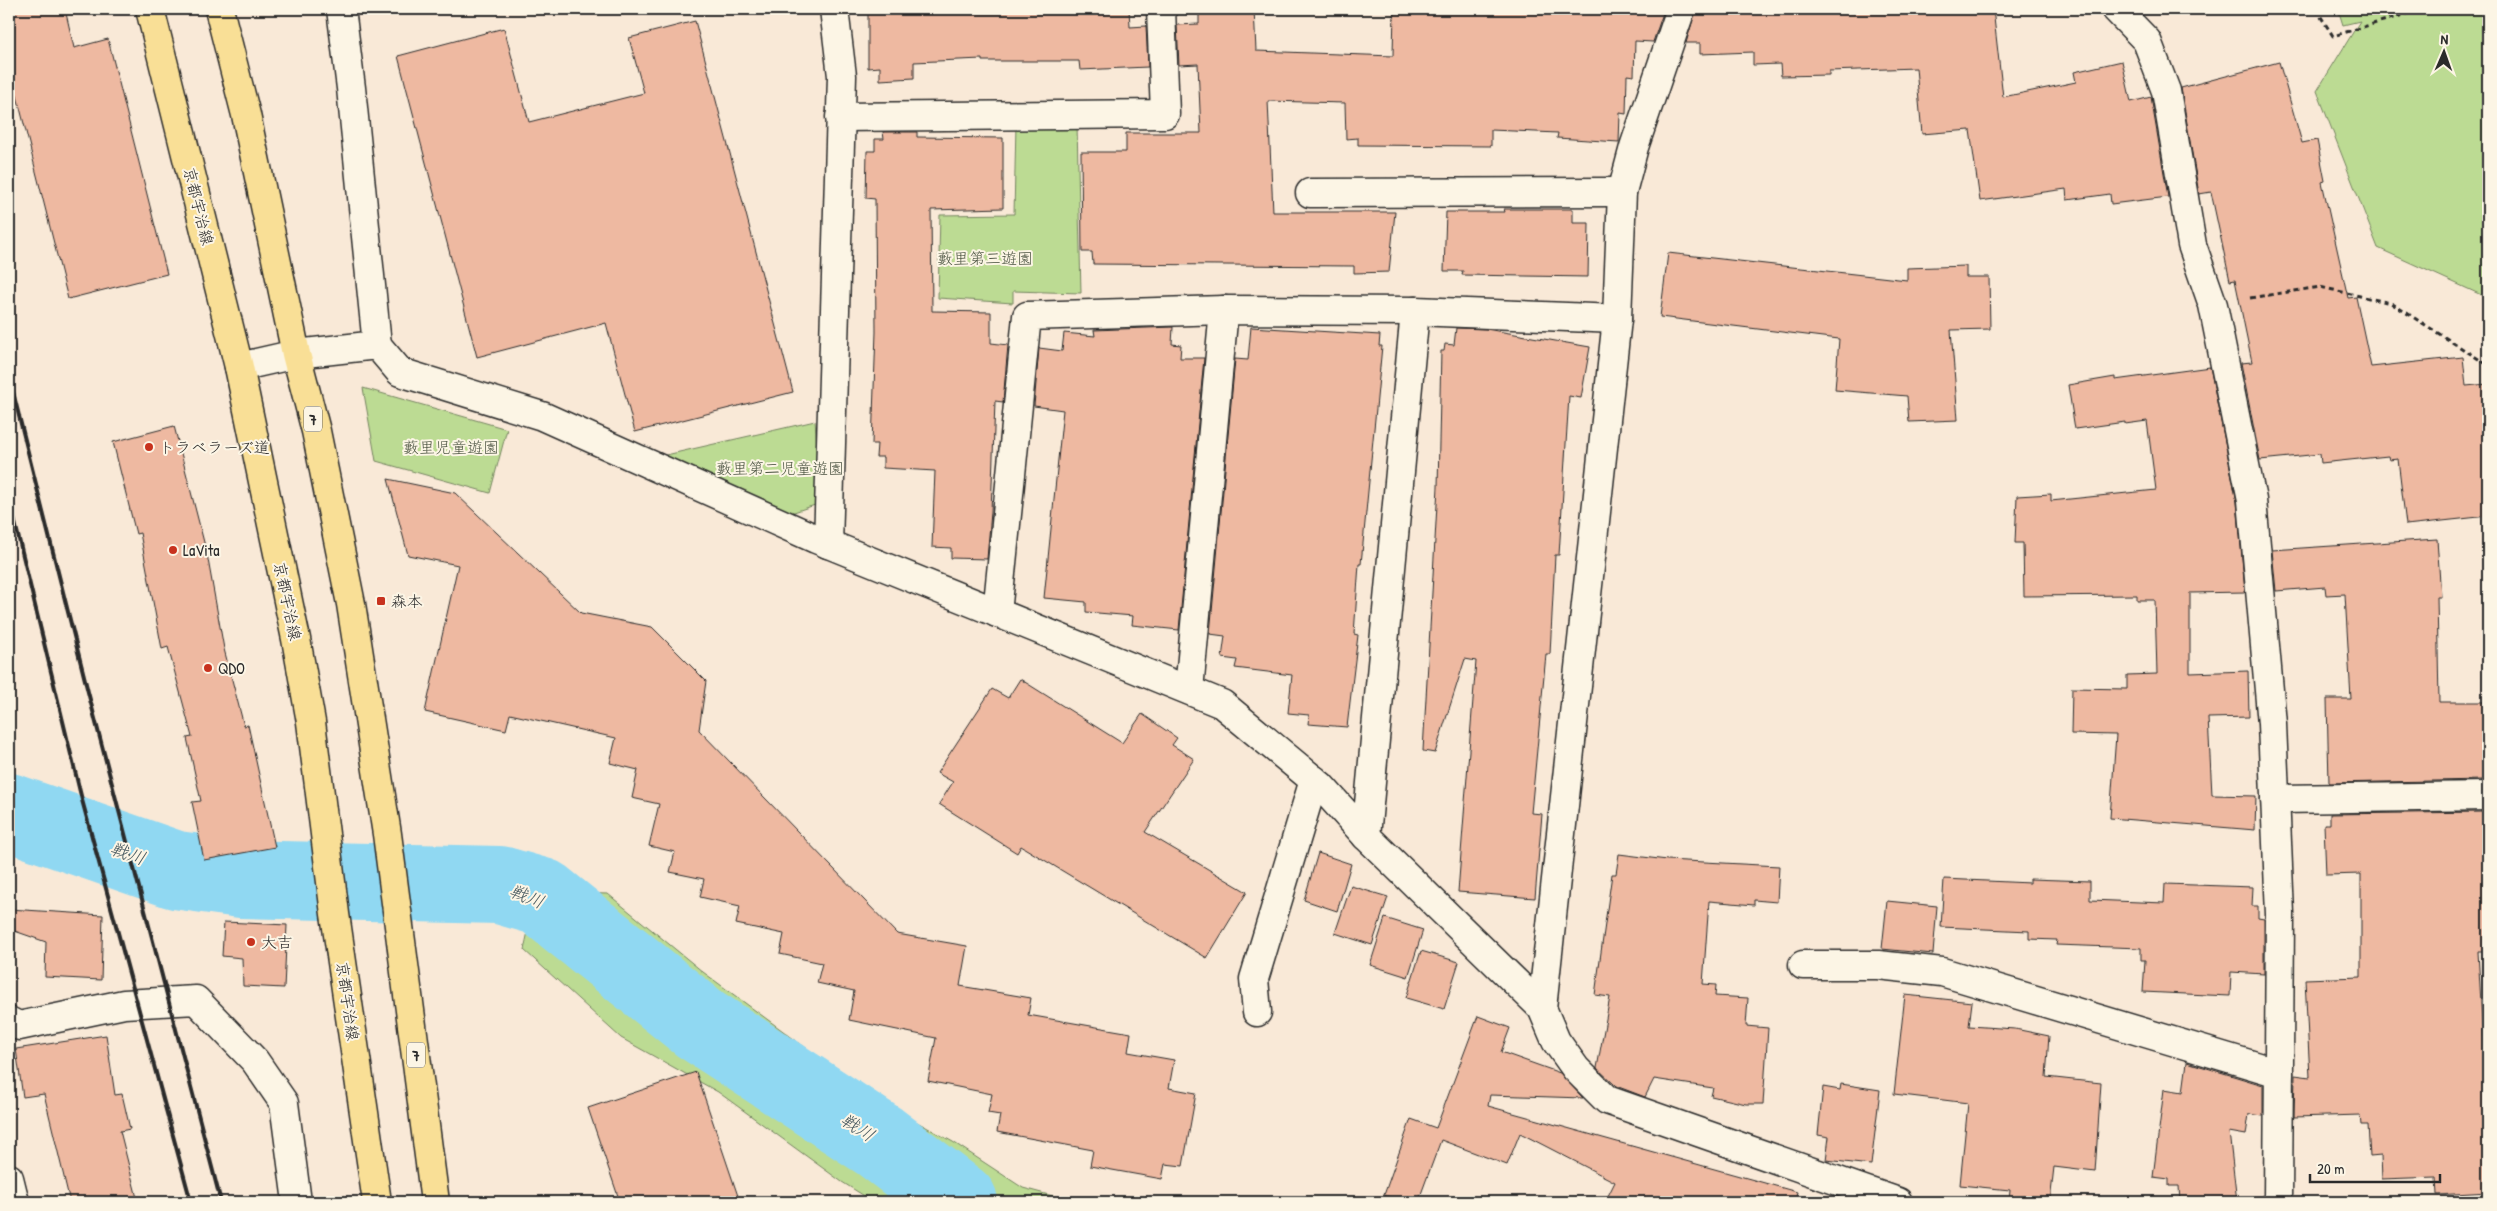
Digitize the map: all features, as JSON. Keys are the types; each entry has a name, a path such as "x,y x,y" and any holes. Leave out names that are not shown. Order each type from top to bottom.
{"main road":[{"name":"京都宇治線","path":"150,9 239,367 296,639 311,722 335,914 376,1202"},
{"name":"7","path":"219,9 246,115 296,354 316,431 351,604 387,834 435,1202"}],"street":[{"path":"341,9 351,88 377,345 400,372 542,416 828,544 1222,704 1314,780 1366,836 1542,1008 1556,1041 1576,1070 1607,1100 1853,1195 1898,1202"},
{"path":"828,544 842,76 834,9"},
{"path":"840,117 1165,114 1161,9"},
{"path":"1542,1008 1617,319 1622,192 1634,147 1681,9"},
{"path":"2116,9 2148,41 2166,91 2192,245 2213,305 2252,500 2272,724 2280,914 2278,1202"},
{"path":"1310,193 1622,192"},
{"path":"998,613 1028,316 1224,310 1415,311 1617,319"},
{"path":"1189,690 1224,310"},
{"path":"1366,836 1415,311"},
{"path":"239,367 296,354 377,345"},
{"path":"1257,1012 1254,979 1314,780"},
{"path":"2275,799 2488,796"},
{"path":"1803,965 1878,965 1942,972 2279,1073"},
{"path":"9,1021 18,1026 124,1004 196,1000 255,1061 284,1103 296,1202"},
{"path":"9,1178 15,1202"}],"path":[{"path":"2316,9 2333,36 2423,9"},
{"path":"2213,305 2320,287 2391,303 2488,365"}],"green space":[{"path":"2338,9 2488,9 2488,298 2378,248 2317,91 2360,21 2343,25"},
{"name":"藪里第三遊園","path":"1016,124 1077,125 1081,293 1013,291 1013,303 938,298 940,215 1014,214"},
{"name":"藪里児童遊園","path":"363,388 507,429 490,493 376,461"},
{"name":"藪里第二児童遊園","path":"815,421 821,503 791,513 653,458"},
{"path":"568,893 608,894 703,972 874,1098 953,1142 1023,1188 1075,1202 874,1202 842,1182 718,1092 621,1038 524,950 533,908"}],"building":[{"path":"9,9 65,9 74,48 108,39 167,274 68,299 9,64"},
{"path":"868,9 1129,9 1130,27 1146,26 1148,67 1080,70 1079,61 982,61 982,59 914,62 914,78 880,80 880,67 868,68"},
{"path":"1199,9 1254,9 1256,51 1393,56 1394,9 1664,10 1653,42 1635,41 1634,76 1627,75 1626,114 1620,113 1619,142 1557,138 1558,133 1491,130 1491,146 1358,145 1358,138 1346,139 1345,103 1268,101 1273,212 1395,212 1389,272 1354,273 1354,266 1093,264 1092,252 1082,252 1081,152 1126,152 1126,133 1201,133 1198,64 1179,65 1177,25 1199,24"},
{"path":"1696,9 1993,9 2003,97 2076,82 2074,72 2122,61 2131,102 2151,97 2168,197 2111,204 2110,194 2067,200 2066,189 1980,201 1970,130 1922,134 1916,68 1829,71 1829,75 1781,76 1780,64 1753,65 1753,52 1700,54 1700,43 1686,43"},
{"path":"695,21 793,392 635,432 606,323 477,357 398,56 504,28 529,122 644,93 629,38"},
{"path":"2279,62 2302,143 2317,140 2325,181 2322,182 2348,298 2356,297 2371,367 2463,357 2466,386 2488,384 2488,516 2406,525 2398,459 2389,460 2388,456 2321,463 2320,454 2260,460 2241,363 2252,362 2235,280 2230,281 2211,192 2199,194 2181,88"},
{"path":"883,132 917,132 917,137 1003,138 1003,208 931,210 932,311 991,312 991,343 1008,345 1003,402 995,401 991,512 987,559 951,558 951,548 932,547 935,471 883,468 883,457 876,457 877,444 872,444 876,332 875,199 866,198 867,151 875,151 875,139 884,139"},
{"path":"1504,209 1573,209 1573,223 1589,223 1588,277 1462,275 1463,271 1444,271 1446,212 1505,212"},
{"path":"1668,253 1907,280 1907,268 1966,266 1966,277 1989,277 1990,329 1951,330 1958,420 1909,422 1907,396 1835,390 1839,339 1660,317"},
{"path":"1173,327 1172,344 1181,345 1180,358 1204,358 1179,630 1132,625 1133,616 1086,612 1086,602 1044,598 1063,410 1034,406 1039,348 1062,351 1064,333 1095,336 1094,330"},
{"path":"1251,327 1380,335 1379,346 1382,346 1361,564 1359,564 1354,634 1358,635 1347,727 1308,724 1309,715 1288,713 1292,675 1235,668 1237,660 1222,658 1225,636 1210,634 1235,359 1248,360"},
{"path":"1456,328 1486,329 1590,347 1581,398 1569,396 1559,555 1555,555 1550,654 1546,654 1531,813 1542,814 1535,898 1458,892 1476,661 1465,659 1435,753 1423,751 1438,487 1441,351 1444,351 1445,344 1454,345"},
{"path":"2210,367 2237,502 2245,592 2190,593 2190,673 2248,671 2249,717 2208,718 2212,795 2256,796 2255,830 2110,818 2116,735 2071,734 2072,688 2127,689 2127,675 2157,674 2155,600 2137,600 2137,595 2024,596 2023,543 2015,543 2017,496 2051,494 2051,501 2156,490 2147,421 2075,429 2068,385 2115,377 2115,380"},
{"path":"174,426 207,554 224,649 244,726 248,725 275,847 204,860 192,802 201,801 187,738 192,737 168,647 162,649 140,533 136,534 113,442"},
{"path":"388,479 455,493 581,613 652,627 706,681 699,730 897,934 967,946 960,986 1031,998 1028,1015 1131,1033 1128,1052 1174,1060 1169,1088 1196,1093 1183,1166 1165,1164 1162,1179 1090,1166 1093,1150 997,1132 1000,1115 988,1113 992,1094 928,1081 936,1038 849,1020 854,991 817,983 822,963 780,954 784,934 736,924 740,906 700,897 704,879 670,872 675,852 649,846 659,804 632,798 638,770 610,763 616,738 510,714 506,730 425,712 458,565 408,555"},
{"path":"2437,539 2441,597 2437,597 2439,702 2488,702 2488,750 2482,751 2483,780 2329,783 2327,699 2351,699 2345,594 2326,595 2325,587 2276,591 2272,550"},
{"path":"1020,679 1122,743 1142,714 1177,738 1172,745 1194,759 1145,832 1247,892 1207,958 1021,846 1017,853 939,804 953,782 937,773 992,689 1008,698"},
{"path":"2485,812 2486,819 2488,819 2488,952 2478,952 2483,1037 2488,1037 2488,1192 2437,1195 2436,1177 2382,1179 2381,1156 2370,1157 2368,1125 2361,1125 2360,1115 2294,1117 2295,1075 2310,1077 2305,979 2361,977 2361,874 2326,875 2324,824 2330,824 2330,814"},
{"path":"1318,853 1351,864 1337,911 1304,900"},
{"path":"1619,854 1667,860 1779,866 1777,902 1754,900 1754,905 1709,901 1703,984 1716,985 1715,996 1748,998 1746,1026 1768,1028 1763,1104 1746,1104 1711,1096 1713,1088 1654,1079 1645,1097 1616,1086 1597,1068 1610,997 1595,995 1612,874 1616,874"},
{"path":"1944,879 2030,883 2030,879 2090,881 2090,900 2164,903 2165,884 2253,887 2252,906 2258,906 2258,918 2264,919 2264,974 2231,972 2230,996 2143,992 2145,960 2141,960 2141,948 2056,945 2057,940 2029,939 2029,931 1941,927"},
{"path":"1351,886 1388,897 1372,945 1335,933"},
{"path":"1887,901 1937,906 1933,954 1882,949"},
{"path":"9,909 103,915 101,980 45,977 46,942 9,929"},
{"path":"1385,918 1423,930 1408,977 1370,965"},
{"path":"224,922 287,925 284,988 243,986 242,958 222,956"},
{"path":"1421,951 1459,962 1444,1009 1406,998"},
{"path":"1905,995 1972,1002 1969,1026 2015,1029 2049,1036 2046,1077 2101,1083 2095,1172 2054,1167 2050,1202 2009,1202 2010,1190 1960,1185 1968,1103 1894,1094"},
{"path":"1478,1016 1510,1028 1501,1052 1560,1073 1583,1098 1490,1095 1488,1106 1797,1192 1795,1202 1605,1202 1615,1182 1520,1133 1507,1165 1441,1140 1418,1202 1403,1202 1384,1195 1411,1119 1436,1128"},
{"path":"106,1035 115,1095 122,1094 130,1129 120,1131 138,1202 70,1202 44,1094 23,1097 16,1049"},
{"path":"2187,1062 2263,1085 2263,1116 2249,1114 2246,1135 2229,1132 2237,1202 2180,1202 2179,1186 2169,1186 2169,1179 2153,1177 2164,1089 2183,1092"},
{"path":"696,1072 740,1202 620,1202 588,1108"},
{"path":"1841,1084 1880,1090 1871,1165 1826,1160 1829,1137 1818,1135 1823,1087 1840,1090"}],"waterway":[{"name":"戦川","path":"9,812 176,870 242,879 500,885 542,897 700,1024 879,1141 959,1202"}],"railway":[{"path":"9,376 88,692 221,1202"},
{"path":"9,498 82,800 191,1202"}],"place":[{"name":"トラベラーズ道","path":"149,447"},
{"name":"LaVita","path":"173,550"},
{"name":"森本","path":"381,601"},
{"name":"QDO","path":"208,668"},
{"name":"大吉","path":"251,942"}]}
